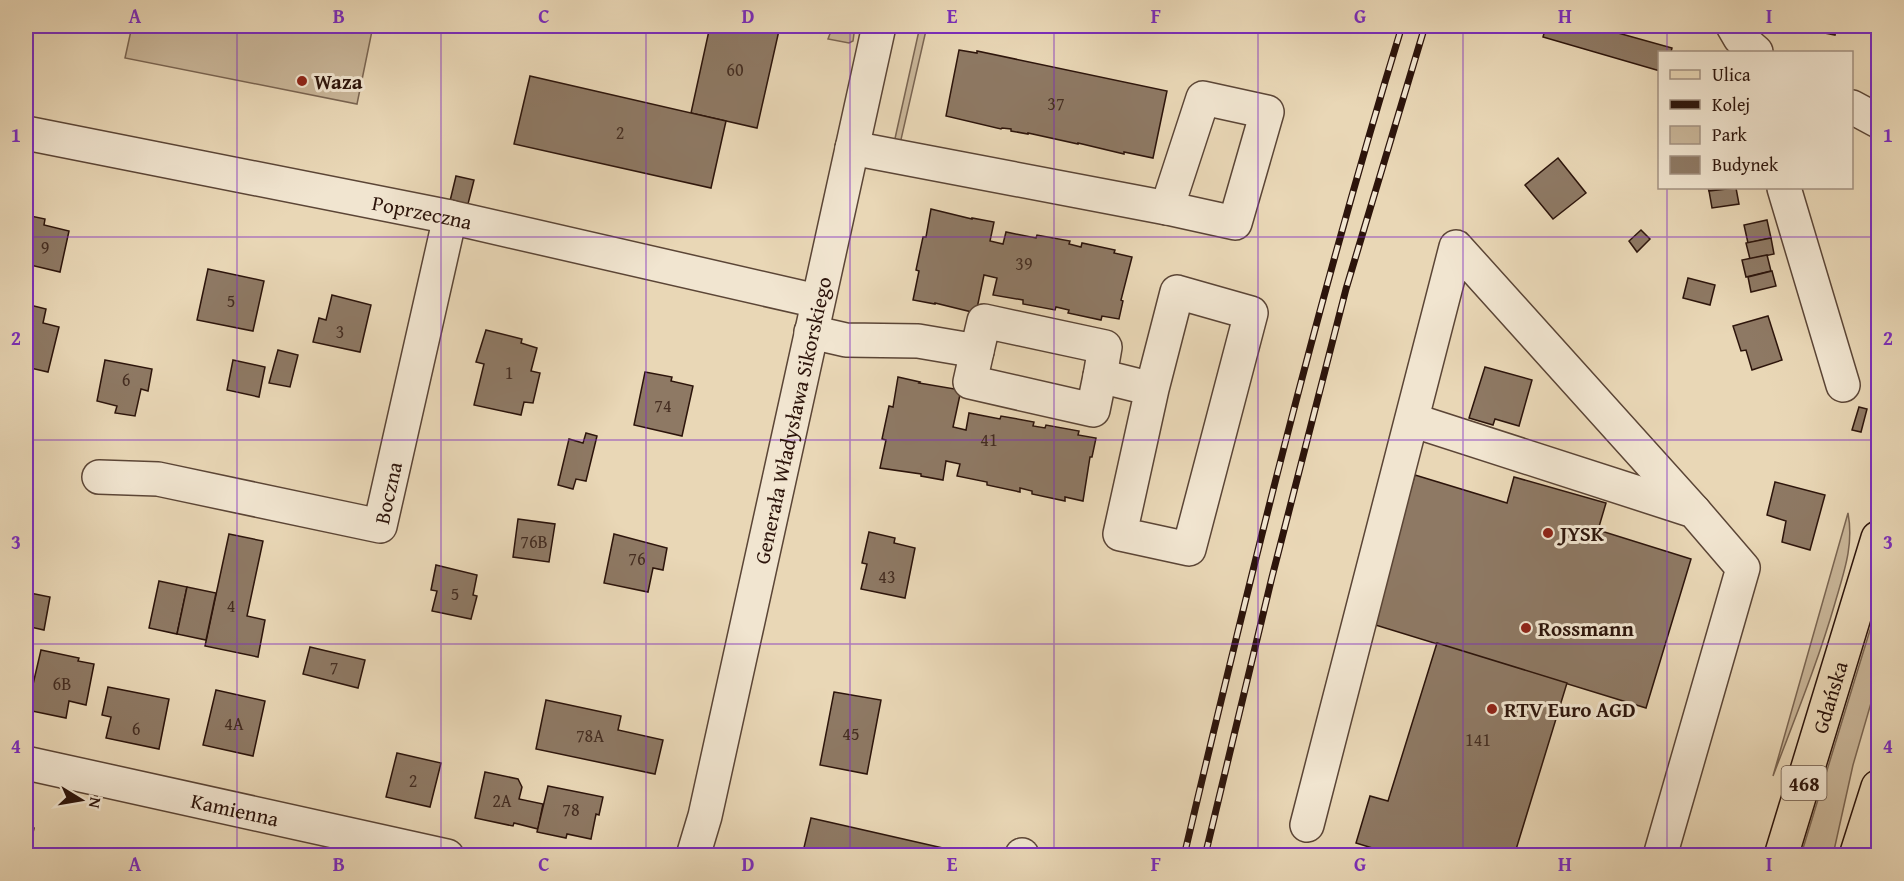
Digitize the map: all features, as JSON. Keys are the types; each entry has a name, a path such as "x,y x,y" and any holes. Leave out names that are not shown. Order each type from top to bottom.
{"main road":[{"name":"Gdańska","path":"1781,855 1878,538"},
{"path":"1856,855 1878,787"}],"street":[{"name":"Generała Władysława Sikorskiego","path":"693,855 705,816 879,26"},
{"path":"1733,26 1740,38 1755,51"},
{"path":"1853,89 1878,95"},
{"path":"1853,108 1878,121"},
{"name":"Poprzeczna","path":"26,133 450,217 817,301"},
{"path":"852,148 1167,208"},
{"path":"1784,189 1842,385"},
{"name":"Boczna","path":"99,477 158,479 380,526 450,217"},
{"path":"1307,825 1456,247 1743,568 1660,855"},
{"path":"1177,292 1251,313 1189,549 1120,534 1152,389 1177,292"},
{"path":"984,321 1105,347 1093,410 970,382 978,351 984,321"},
{"path":"811,332 846,340 918,341 978,351"},
{"path":"1100,376 1152,389"},
{"path":"1412,420 1694,511"},
{"name":"Kamienna","path":"26,762 447,855"},
{"name":"Generała Władysława Sikorskiego","path":"704,855 705,816"}],"green space":[{"name":"Waza","path":"132,26 373,26 357,104 125,58"},
{"path":"833,26 855,26 853,41 849,43 828,39"},
{"path":"920,26 927,26 900,144 894,143"},
{"path":"1848,513 1850,536 1842,580 1814,668 1773,776"},
{"path":"1878,604 1878,679 1853,765 1833,855 1801,855"}],"building":[{"path":"710,26 780,26 757,128 691,113"},
{"path":"1546,26 1593,26 1672,48 1671,51 1658,51 1658,70 1543,37"},
{"path":"1790,26 1837,26 1835,35"},
{"path":"959,50 977,53 977,51 1167,91 1153,158 1124,152 1124,154 946,116"},
{"path":"530,76 726,121 711,188 514,144"},
{"path":"1558,158 1586,193 1553,219 1525,185"},
{"path":"456,176 474,180 468,204 450,201"},
{"path":"1736,189 1739,204 1712,208 1709,191"},
{"path":"931,209 994,222 990,241 1003,244 1006,232 1036,238 1037,235 1070,241 1069,244 1081,247 1082,243 1115,250 1114,253 1132,257 1121,300 1123,301 1119,319 1102,316 1101,320 1068,313 1069,310 1056,307 1055,310 1023,304 1023,300 993,295 997,278 984,275 976,313 913,300 919,271 916,270 923,237 926,237"},
{"path":"26,215 45,219 44,225 69,231 60,272 26,264"},
{"path":"1767,220 1771,238 1748,243 1744,225"},
{"path":"1641,230 1650,239 1637,252 1629,241"},
{"path":"1771,238 1774,254 1750,259 1746,243"},
{"path":"1767,255 1771,271 1746,277 1742,260"},
{"path":"208,269 264,281 253,331 197,320"},
{"path":"1772,271 1776,286 1751,292 1748,277"},
{"path":"1688,278 1715,285 1710,305 1683,298"},
{"path":"332,295 371,305 360,352 313,342 319,318 326,320"},
{"path":"26,304 46,309 43,323 59,327 48,372 26,367"},
{"path":"1768,316 1782,360 1752,370 1746,350 1741,351 1733,326"},
{"path":"486,330 522,339 521,343 537,348 531,371 540,373 533,403 524,402 521,415 474,405 484,364 476,362"},
{"path":"278,350 298,355 290,387 269,383"},
{"path":"105,360 152,369 148,391 141,389 135,416 115,413 117,406 97,401"},
{"path":"233,360 265,367 259,397 227,390"},
{"path":"1485,367 1532,380 1519,426 1495,419 1493,425 1469,418"},
{"path":"645,372 672,377 671,381 693,386 682,436 634,425"},
{"path":"898,377 961,390 953,427 966,430 969,413 1034,422 1033,426 1045,428 1046,425 1079,431 1078,435 1096,438 1092,457 1090,457 1083,501 1065,497 1065,501 1032,494 1032,491 1020,488 1020,492 987,485 987,482 957,476 960,464 946,461 943,480 880,468 886,440 882,439 889,406 893,407"},
{"path":"1859,407 1867,409 1861,432 1852,430"},
{"path":"586,433 597,436 586,481 576,479 573,489 558,485 569,439 583,443"},
{"path":"1415,475 1507,503 1514,477 1606,503 1598,530 1691,559 1646,708 1369,623"},
{"path":"1775,482 1825,495 1810,550 1782,542 1786,521 1767,515"},
{"path":"518,519 555,524 549,562 513,557"},
{"path":"869,532 895,538 894,543 915,548 905,598 861,589 867,564 862,563"},
{"path":"229,534 263,541 247,616 265,620 258,657 205,646"},
{"path":"614,534 667,548 663,570 653,568 648,592 604,583"},
{"path":"436,565 477,575 473,595 477,596 471,619 432,611 437,591 431,590"},
{"path":"159,581 187,587 177,634 149,628"},
{"path":"187,587 216,593 206,640 177,634"},
{"path":"26,592 30,593 26,610"},
{"path":"30,593 50,597 44,630 26,626 26,610"},
{"path":"1437,643 1567,683 1514,856 1398,856 1356,843 1370,796 1388,801"},
{"path":"310,647 365,660 358,688 303,674"},
{"path":"41,650 79,658 78,661 94,664 86,705 69,701 66,718 27,710"},
{"path":"108,687 169,699 159,749 106,738 111,717 102,715"},
{"path":"216,690 265,701 253,756 203,745"},
{"path":"834,692 881,700 867,774 820,765"},
{"path":"546,700 621,716 618,730 663,740 655,774 536,749"},
{"path":"397,753 441,763 430,807 386,797"},
{"path":"485,772 518,779 522,787 519,799 543,804 538,829 475,818"},
{"path":"548,786 603,797 599,815 596,814 591,839 567,834 566,838 537,832"},
{"path":"811,818 978,856 802,856"},
{"path":"26,826 34,828 28,856 26,856"},
{"path":"188,849 220,856 186,856"}],"railway":[{"path":"1184,856 1286,439 1342,232 1402,26"},
{"path":"1205,856 1272,577 1346,289 1425,26"}],"place":[{"name":"Waza","path":"302,81"},
{"name":"JYSK","path":"1548,533"},
{"name":"Rossmann","path":"1526,628"},
{"name":"RTV Euro AGD","path":"1492,709"}]}
